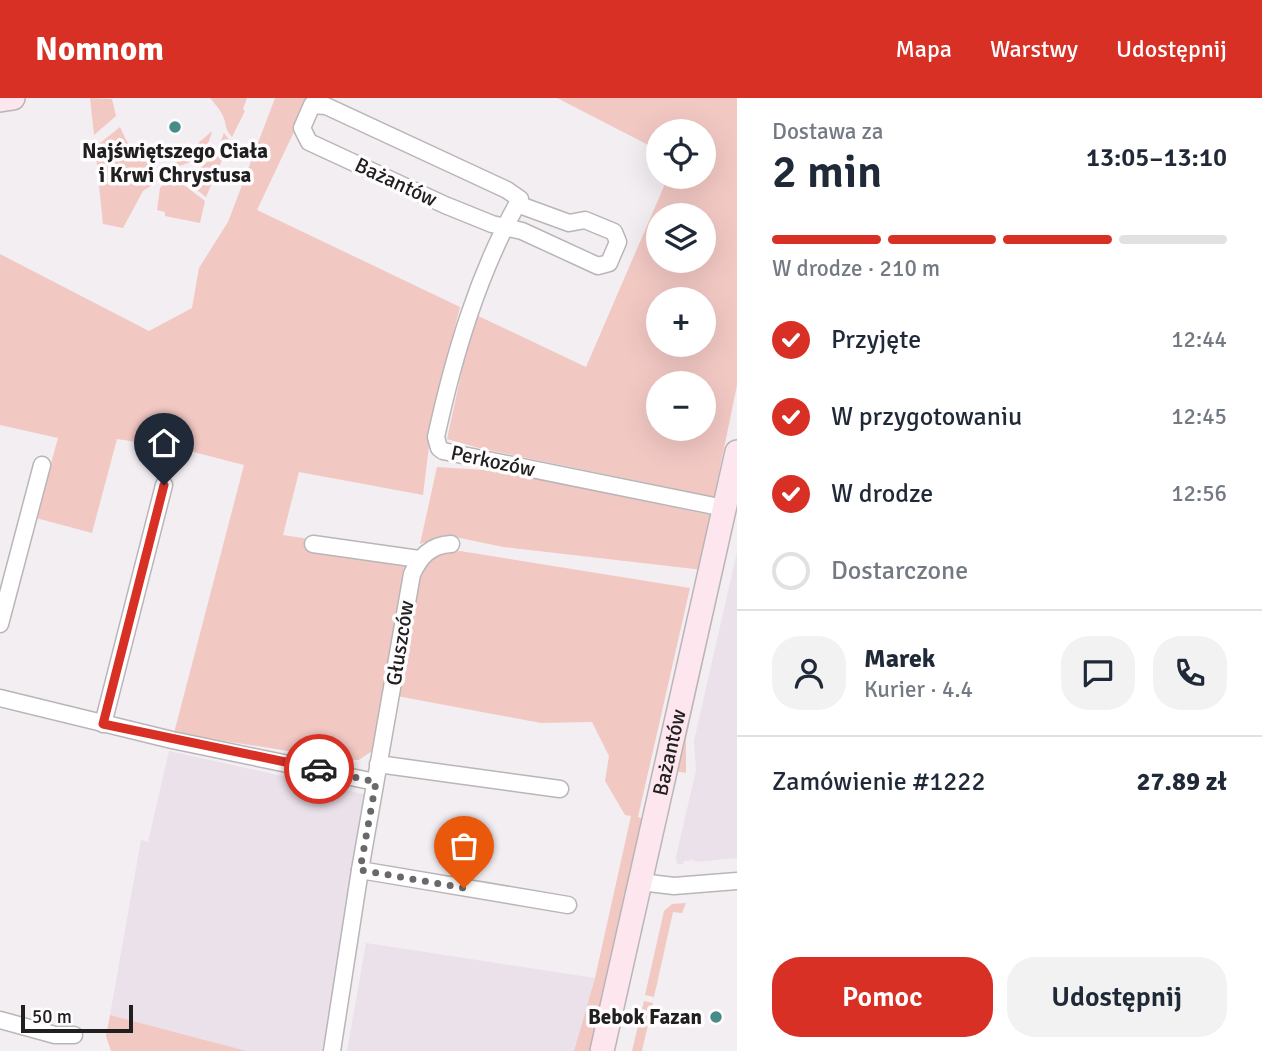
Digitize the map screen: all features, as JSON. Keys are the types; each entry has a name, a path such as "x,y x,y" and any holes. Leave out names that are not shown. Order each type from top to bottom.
{"street":[{"path":"0,100 13,98"},
{"name":"Bażantów","path":"312,105 326,106 508,190 518,202 569,223 585,220 614,232 618,242 609,262 598,266 523,230 492,224 446,205 309,142 302,128 312,105"},
{"name":"Perkozów","path":"518,202 474,299 463,331 436,437 439,448 447,453 724,508"},
{"name":"Bażantów","path":"602,1051 737,452"},
{"path":"0,624 42,465"},
{"path":"103,724 164,485"},
{"path":"313,544 419,559 434,548 451,544"},
{"name":"Głuszców","path":"332,1051 360,870 403,631 407,593 419,559"},
{"path":"0,698 103,724 376,782"},
{"path":"378,764 559,789"},
{"path":"360,870 568,905"},
{"path":"640,882 674,886 737,881"},
{"path":"0,1020 55,1035 74,1035"}],"shaded area":[{"path":"90,98 112,99 116,116 94,135"},
{"path":"210,98 247,98 243,109 245,111 232,137 224,117"},
{"path":"275,98 310,98 257,210 460,307 433,414 423,495 299,472 283,535 412,555 375,749 359,760 174,733 244,465 182,449 117,439 92,533 36,518 58,438 0,425 0,254 149,331 192,308 199,268 228,222"},
{"path":"557,98 737,98 737,385 714,497 447,439 474,314 586,367 646,228 646,273 716,273 716,203 657,203 663,189 716,189 716,119 646,119 646,144"},
{"path":"120,127 128,144 159,175 157,182 143,191 123,228 103,224 95,147"},
{"path":"212,131 207,145 198,156 186,164 171,167"},
{"path":"224,133 230,141 206,197 180,177 202,167 208,161"},
{"path":"169,178 175,178 205,201 200,223 165,216 165,212 157,210 160,188"},
{"path":"437,467 500,471 715,516 703,570 503,547 446,535 420,544"},
{"path":"728,535 731,535 686,739 686,773 675,771"},
{"path":"460,551 690,588 638,817 647,820 592,1051 574,1051 595,978 631,816 625,815 605,781 609,756 592,722 541,723 397,696 415,576 432,555"},
{"path":"737,552 737,858 684,861 683,864 677,864 676,857 696,770 694,741"},
{"path":"169,751 368,795 324,1051 246,1051 110,1015 141,840 148,842"},
{"path":"686,903 682,913 673,912 654,997 645,995 664,911 672,904"},
{"path":"366,943 595,978 574,1051 347,1051"},
{"path":"644,1001 653,1003 642,1051 632,1051"},
{"path":"110,1015 246,1051 111,1051 106,1036"}],"way so far":[{"path":"319,769 376,782 360,870 464,888"}],"place":[{"name":"Najświętszego Ciała i Krwi Chrystusa","path":"175,127"},
{"name":"Bebok Fazan","path":"716,1017"}],"route":[{"path":"164,485 103,724 319,769"}]}
